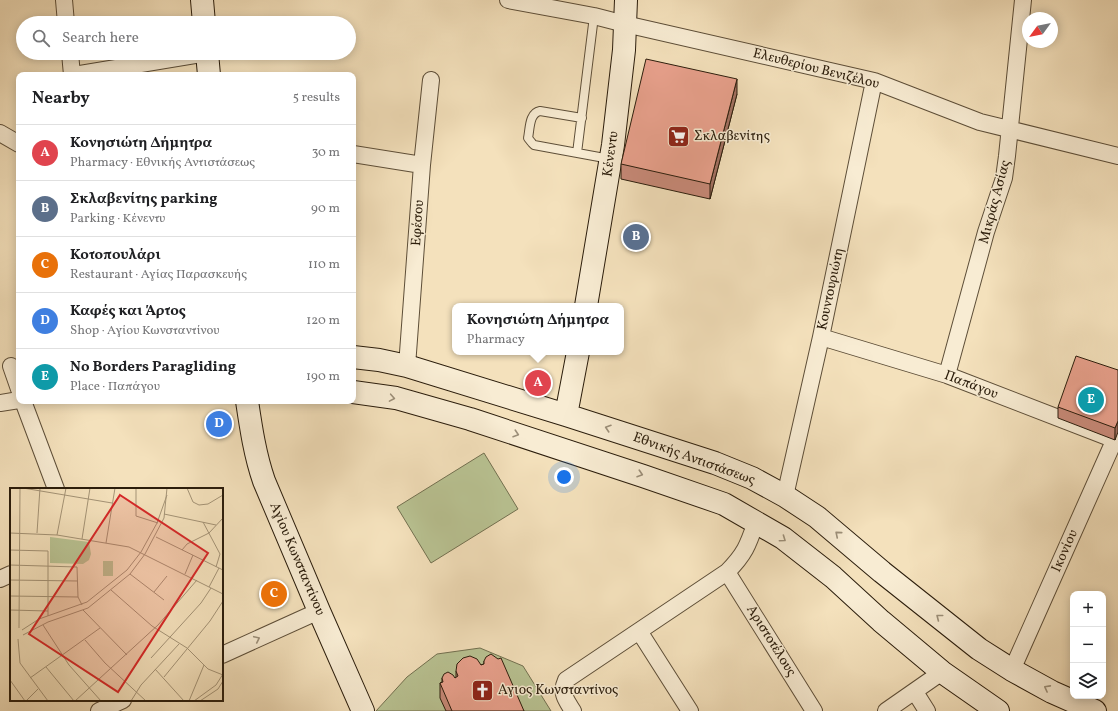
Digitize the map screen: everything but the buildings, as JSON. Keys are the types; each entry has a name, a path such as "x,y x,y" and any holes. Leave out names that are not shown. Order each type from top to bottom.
{"main road":[{"path":"202,0 203,16"},
{"name":"Κένεντυ","path":"587,303 611,159 624,50 626,0"},
{"path":"208,60 209,72"},
{"path":"566,415 577,355"},
{"name":"Εθνικής Αντιστάσεως","path":"356,357 379,360 407,366 715,463 752,478 785,496 817,517 882,572 979,649 1012,670 1052,692 1095,711"},
{"path":"356,392 396,398 455,415 724,504 783,538 833,577 881,621 942,672 998,711"},
{"name":"Αγίου Κωνσταντίνου","path":"248,404 259,468 363,711"}],"street":[{"path":"64,0 65,16"},
{"name":"Ελευθερίου Βενιζέλου","path":"508,0 594,16 874,81 980,122 1118,156"},
{"name":"Μικράς Ασίας","path":"948,375 986,232 1004,178 1023,0"},
{"path":"71,60 73,72"},
{"path":"91,72 164,60"},
{"name":"Εφέσου","path":"407,366 422,165 431,80"},
{"name":"Κουντουριώτη","path":"785,496 821,337 874,81"},
{"path":"0,133 16,142"},
{"path":"356,154 422,165"},
{"name":"Παπάγου","path":"821,337 948,375 1117,438"},
{"path":"10,366 16,381"},
{"path":"0,403 16,400"},
{"path":"24,404 56,488"},
{"name":"Ικονίου","path":"1012,670 1117,438"},
{"path":"573,711 565,698 563,691 563,686 566,680 727,572 745,551 749,544 756,522"},
{"name":"Αριστοτέλους","path":"727,572 814,711"},
{"path":"0,579 10,574"},
{"path":"223,655 319,611"},
{"path":"639,631 690,711"},
{"path":"886,711 942,672"},
{"path":"915,692 927,711"},
{"path":"99,711 121,701"}],"lane":[{"path":"577,153 594,16"},
{"path":"582,118 540,111 537,112 532,117 528,138 534,145 611,159"}],"green space":[{"path":"484,453 518,509 431,563 397,507"},
{"path":"480,648 523,666 551,711 376,711 407,677 437,654"}],"place":[{"name":"Σκλαβενίτης","path":"679,136"},
{"name":"Σκλαβενίτης parking","path":"636,237"},
{"name":"Κονησιώτη Δήμητρα","path":"538,383"},
{"name":"No Borders Paragliding","path":"1091,400"},
{"name":"Καφές και Άρτος","path":"219,424"},
{"name":"Κοτοπουλάρι","path":"274,594"},
{"name":"Αγιος Κωνσταντίνος","path":"483,690"}]}
